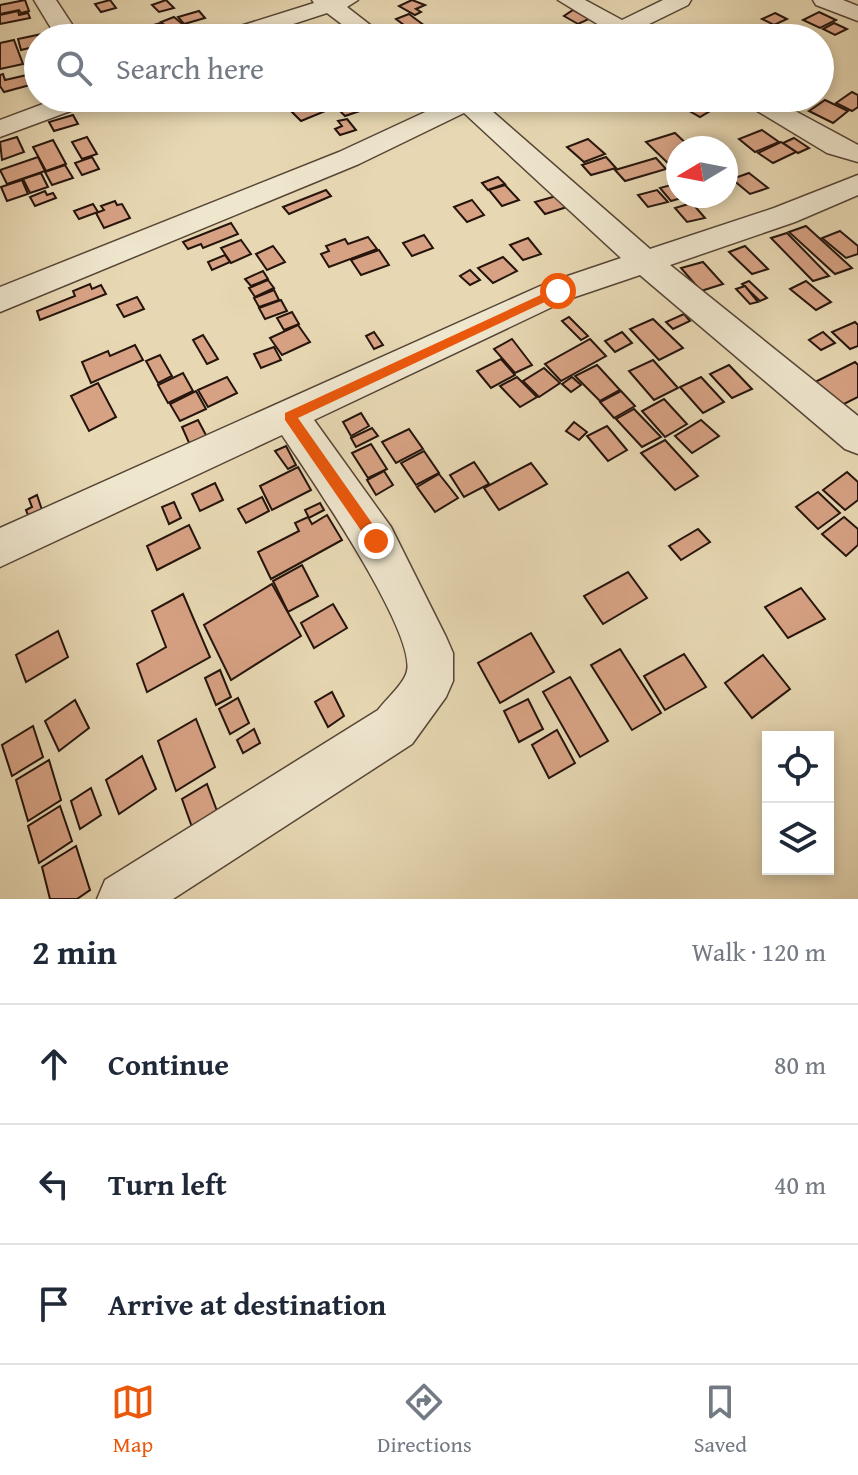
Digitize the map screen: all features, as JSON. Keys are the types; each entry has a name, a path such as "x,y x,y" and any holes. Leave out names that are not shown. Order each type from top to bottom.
{"street":[{"path":"45,0 60,24"},
{"path":"569,0 605,24"},
{"path":"640,24 680,0"},
{"path":"824,0 858,14"},
{"path":"268,24 333,2 359,24"},
{"path":"0,129 46,112"},
{"path":"0,300 349,158 442,112"},
{"path":"482,112 643,260 855,431"},
{"path":"777,112 837,147 858,154"},
{"path":"0,548 558,291 643,260 807,208 858,184"},
{"path":"124,899 395,727 430,681 430,653 376,541 290,416"}],"building":[{"path":"25,0 29,11 0,14 0,5"},
{"path":"110,0 116,8 101,12 95,4"},
{"path":"166,0 174,8 159,12 152,5"},
{"path":"412,0 425,5 416,9 421,12 415,15 399,6"},
{"path":"573,10 589,19 578,24 564,16"},
{"path":"18,11 19,15 28,13 30,18 0,24 0,15"},
{"path":"199,11 205,18 184,24 178,17"},
{"path":"819,12 836,20 828,24 812,24 803,20"},
{"path":"775,13 787,19 772,24 762,19"},
{"path":"409,14 422,24 403,24 396,19"},
{"path":"174,17 182,24 163,24 161,22"},
{"path":"834,23 847,29 835,35"},
{"path":"24,38 24,49 21,50 18,39"},
{"path":"14,40 23,64 0,69 0,43"},
{"path":"3,74 5,80 24,76 24,87 4,92 0,86 0,75"},
{"path":"852,92 858,95 858,107 852,111 836,103"},
{"path":"834,104 848,111 833,123 811,112 834,112"},
{"path":"292,112 323,112 301,121"},
{"path":"691,112 708,112 700,117"},
{"path":"73,115 78,124 54,131 49,122"},
{"path":"347,119 356,130 340,135 335,129 342,126 338,121"},
{"path":"762,130 779,142 755,152 739,139"},
{"path":"675,133 678,136 666,136 666,161 646,142"},
{"path":"17,137 24,152 2,160 0,142"},
{"path":"87,137 97,154 82,159 72,142"},
{"path":"794,138 809,148 798,153 783,143"},
{"path":"588,139 605,154 584,162 567,147"},
{"path":"53,140 66,164 46,171 33,147"},
{"path":"781,142 796,152 773,163 758,153"},
{"path":"38,157 45,171 7,184 0,170"},
{"path":"92,157 99,169 82,175 75,163"},
{"path":"606,157 616,168 591,175 582,165"},
{"path":"656,158 666,169 625,181 615,170"},
{"path":"65,165 73,178 52,185 45,172"},
{"path":"41,173 48,187 30,193 23,179"},
{"path":"749,173 768,188 750,194 738,184 738,177"},
{"path":"498,177 505,184 488,190 482,183"},
{"path":"22,180 28,194 7,201 1,187"},
{"path":"505,185 519,200 502,206 489,190"},
{"path":"326,190 331,196 289,214 283,207"},
{"path":"657,190 666,202 648,207 638,195"},
{"path":"45,191 47,195 53,193 56,198 35,206 30,197"},
{"path":"560,195 570,206 545,214 535,202"},
{"path":"472,200 484,215 467,222 454,207"},
{"path":"115,201 117,205 122,204 130,218 104,228 96,213 104,210 101,206"},
{"path":"93,204 98,212 79,219 74,211"},
{"path":"675,208 696,208 705,218 687,222"},
{"path":"231,223 238,234 203,248 201,244 188,249 183,242"},
{"path":"806,226 852,268 835,274 789,232"},
{"path":"840,231 858,246 858,254 846,258 822,238"},
{"path":"787,233 829,276 813,281 771,238"},
{"path":"424,235 433,248 412,256 403,243"},
{"path":"368,237 377,249 329,267 321,254 329,251 326,246 345,239 348,244"},
{"path":"528,238 541,254 523,260 510,245"},
{"path":"241,240 251,254 231,263 221,248"},
{"path":"273,246 285,262 267,270 256,254"},
{"path":"745,246 768,269 752,274 729,252"},
{"path":"379,250 389,265 361,275 351,260"},
{"path":"225,255 230,262 212,270 208,262"},
{"path":"503,257 517,271 493,283 478,268"},
{"path":"703,262 723,284 701,291 681,268"},
{"path":"470,270 480,280 470,285 460,276"},
{"path":"263,271 268,279 251,286 245,279"},
{"path":"268,280 274,288 255,297 249,288"},
{"path":"749,281 767,298 760,301 742,284"},
{"path":"806,281 831,302 816,310 790,289"},
{"path":"90,284 92,289 101,285 106,294 40,320 37,311 75,296 73,291"},
{"path":"745,286 758,302 750,304 736,289"},
{"path":"274,290 279,300 259,307 254,298"},
{"path":"137,297 144,309 124,317 117,305"},
{"path":"281,300 287,311 265,319 259,308"},
{"path":"292,312 299,324 284,330 277,318"},
{"path":"684,314 690,321 673,329 666,322"},
{"path":"569,317 588,336 581,340 562,321"},
{"path":"653,319 683,348 659,360 630,329"},
{"path":"855,322 858,325 858,346 850,349 832,332"},
{"path":"298,325 310,342 282,355 270,338"},
{"path":"374,332 383,345 374,349 366,336"},
{"path":"622,332 632,343 615,352 605,341"},
{"path":"823,332 835,343 821,350 809,340"},
{"path":"203,335 218,359 207,364 193,340"},
{"path":"512,339 532,365 515,373 494,349"},
{"path":"590,339 606,356 561,381 545,364"},
{"path":"135,345 143,360 91,383 82,362 108,351 110,356"},
{"path":"274,347 281,360 261,368 254,354"},
{"path":"160,355 172,376 158,383 146,361"},
{"path":"501,359 515,375 491,388 477,371"},
{"path":"653,360 678,388 654,400 629,371"},
{"path":"855,362 858,365 858,397 836,408 811,384"},
{"path":"597,365 620,390 600,401 575,376"},
{"path":"729,365 752,389 732,398 710,374"},
{"path":"544,368 560,383 539,397 523,381"},
{"path":"183,373 193,391 168,403 158,385"},
{"path":"227,377 237,393 208,407 198,390"},
{"path":"517,377 537,397 520,407 500,386"},
{"path":"572,377 581,385 571,392 562,384"},
{"path":"701,377 724,402 703,413 680,387"},
{"path":"98,383 116,417 89,431 71,396"},
{"path":"196,391 206,409 180,421 170,404"},
{"path":"621,391 635,406 614,418 600,402"},
{"path":"664,399 687,424 665,437 642,411"},
{"path":"634,409 661,437 642,447 616,419"},
{"path":"361,413 369,426 351,436 343,422"},
{"path":"198,420 207,437 190,445 182,427"},
{"path":"701,420 719,436 692,453 675,436"},
{"path":"574,422 587,432 579,440 566,431"},
{"path":"607,426 627,450 608,461 587,436"},
{"path":"372,428 378,436 356,447 351,438"},
{"path":"409,429 423,449 396,463 382,442"},
{"path":"665,440 698,476 675,490 641,453"},
{"path":"371,444 387,469 368,478 352,453"},
{"path":"286,446 296,465 288,469 275,451"},
{"path":"424,451 439,473 416,485 401,463"},
{"path":"474,462 489,484 464,497 450,475"},
{"path":"531,463 547,484 499,510 484,488"},
{"path":"298,467 311,490 272,510 260,486"},
{"path":"384,471 393,485 376,495 367,480"},
{"path":"847,472 858,482 858,500 845,510 823,490"},
{"path":"439,474 458,498 435,512 417,487"},
{"path":"215,483 223,500 200,511 192,494"},
{"path":"818,492 840,513 818,529 796,507"},
{"path":"37,495 43,513 30,520 26,510 32,507 29,499"},
{"path":"262,497 269,511 246,523 238,509"},
{"path":"174,502 181,518 169,524 162,507"},
{"path":"320,503 324,510 309,518 305,510"},
{"path":"327,515 342,540 271,579 258,552 299,531 295,523 308,517 312,524"},
{"path":"844,517 858,529 858,545 846,556 822,534"},
{"path":"189,525 200,548 157,570 147,546"},
{"path":"698,529 710,542 681,560 669,546"},
{"path":"302,565 318,596 288,612 273,581"},
{"path":"628,572 647,598 603,624 584,596"},
{"path":"272,584 301,636 231,680 204,625"},
{"path":"801,588 825,619 788,638 765,607"},
{"path":"183,594 210,657 147,692 137,664 166,647 152,611"},
{"path":"333,604 347,628 314,648 301,623"},
{"path":"58,631 68,657 26,682 16,655"},
{"path":"531,633 554,672 500,703 478,663"},
{"path":"620,649 661,713 632,730 591,665"},
{"path":"684,654 706,687 665,710 644,676"},
{"path":"763,655 790,689 752,718 725,683"},
{"path":"220,670 231,697 216,705 205,678"},
{"path":"570,677 608,741 580,757 543,692"},
{"path":"332,692 344,716 328,727 315,702"},
{"path":"238,698 249,723 230,734 219,709"},
{"path":"528,699 543,729 519,742 504,711"},
{"path":"75,700 89,728 59,751 45,721"},
{"path":"196,719 215,767 176,791 158,741"},
{"path":"33,726 43,757 12,776 2,745"},
{"path":"254,729 260,743 243,753 237,740"},
{"path":"557,730 575,763 549,778 532,745"},
{"path":"142,756 156,789 119,814 106,780"},
{"path":"49,760 61,800 28,821 16,780"},
{"path":"207,784 217,811 192,827 182,799"},
{"path":"91,788 101,815 80,829 71,801"},
{"path":"60,806 72,841 39,863 28,826"},
{"path":"76,846 90,890 77,899 50,899 42,867"}],"route":[{"path":"376,541 290,416 558,291"}]}
